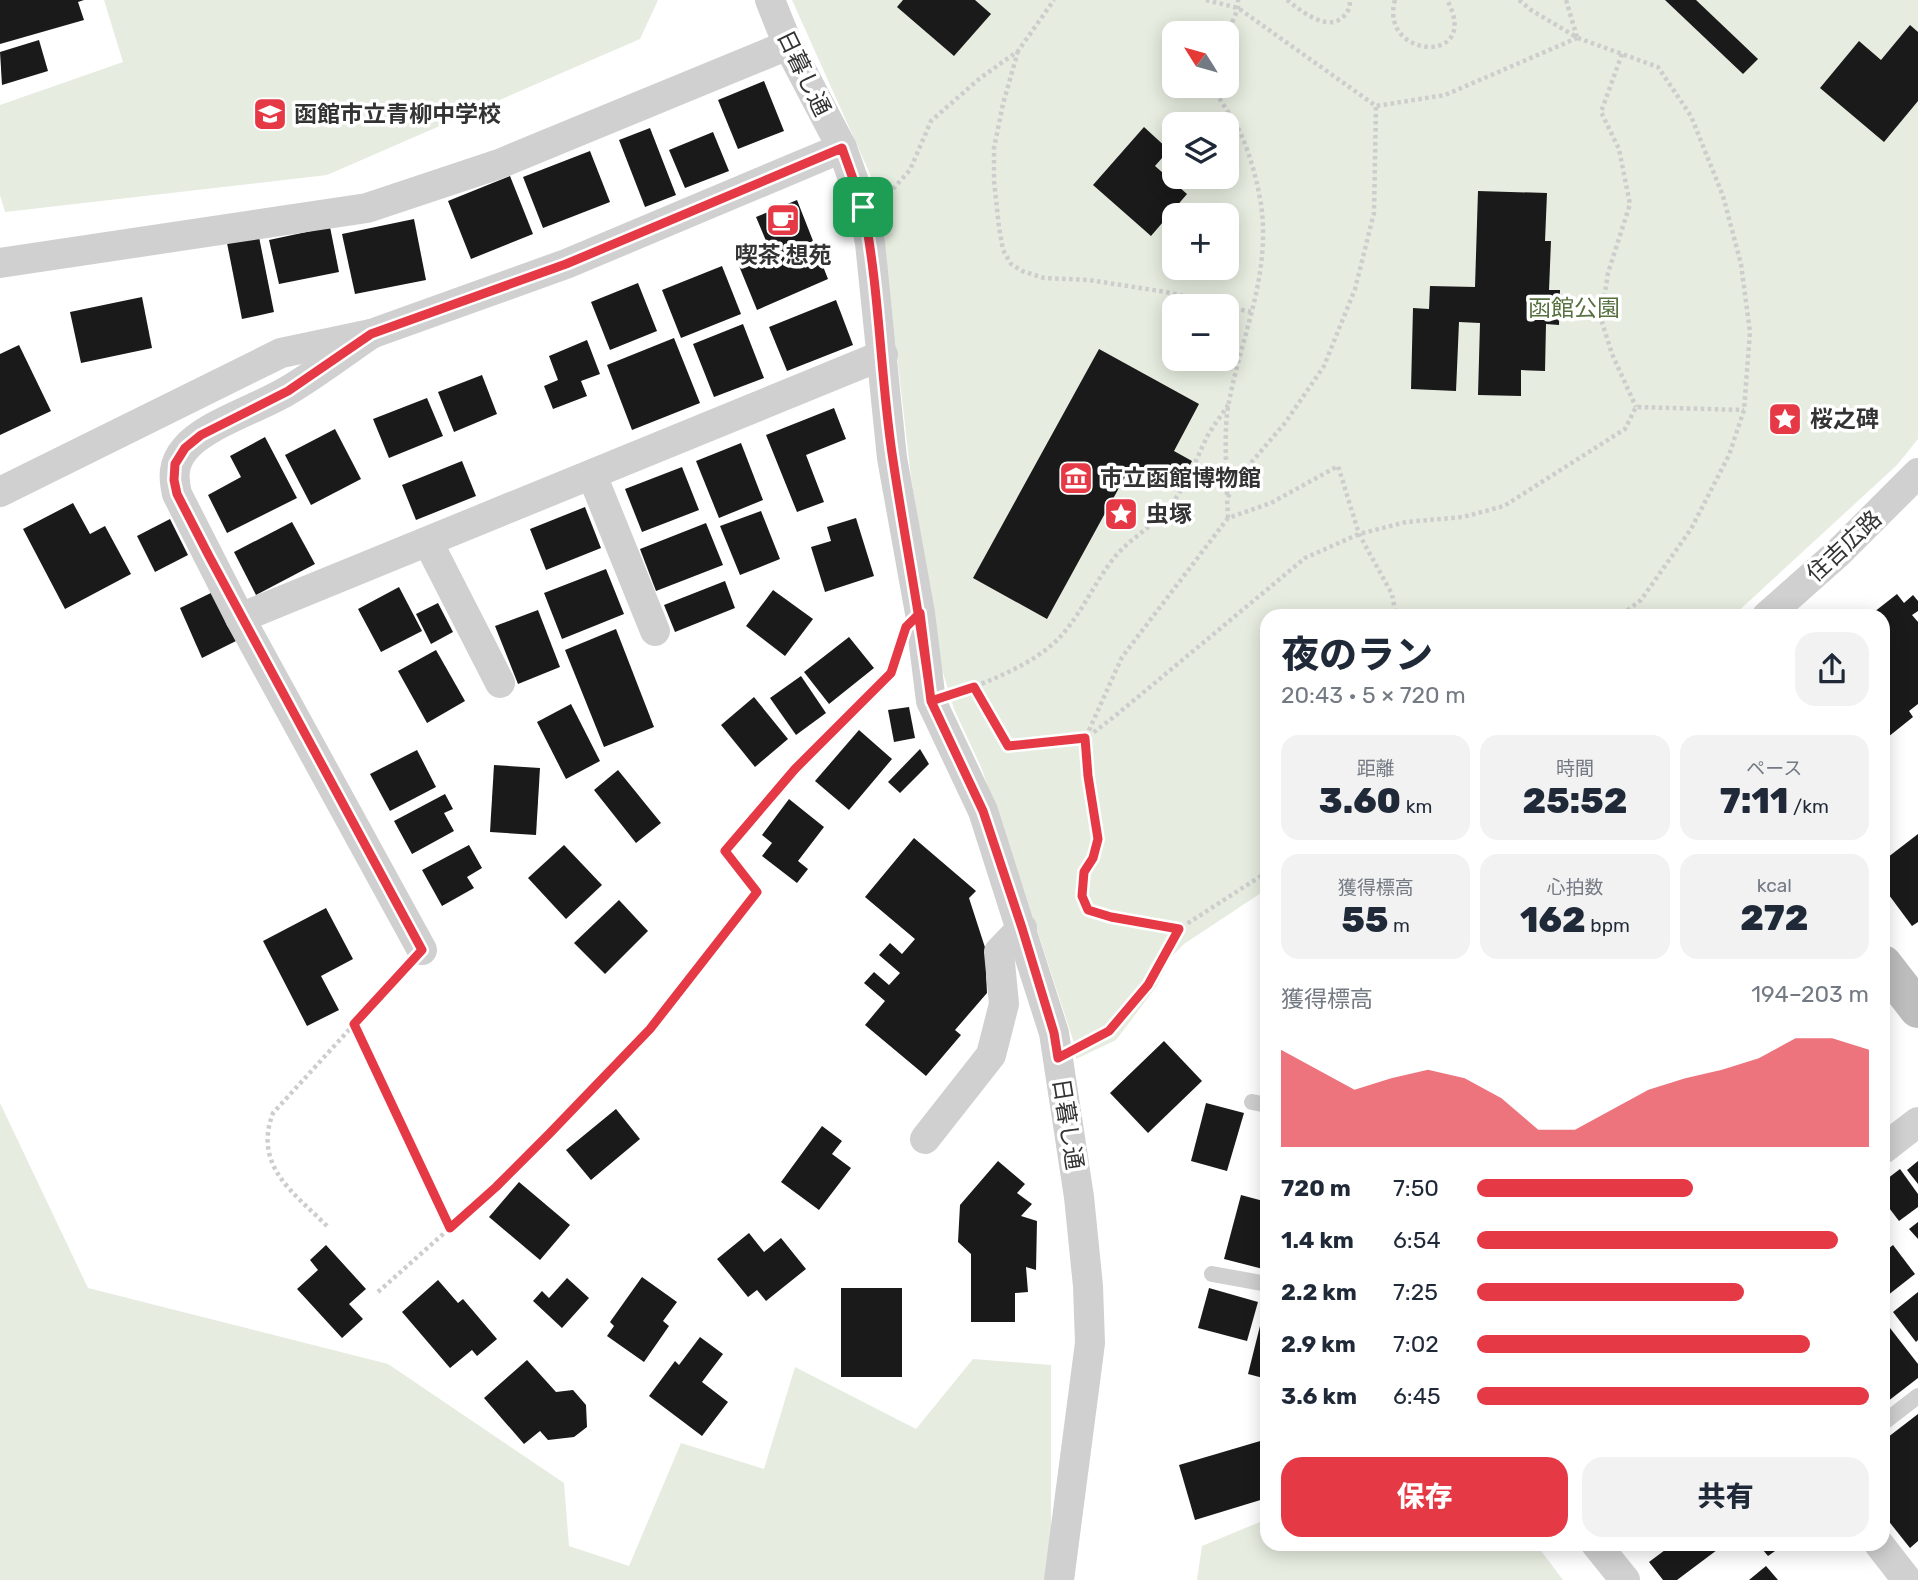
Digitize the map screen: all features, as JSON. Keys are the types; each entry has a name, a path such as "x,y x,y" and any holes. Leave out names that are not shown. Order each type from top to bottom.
{"street":[{"name":"日暮し通","path":"769,0 842,148 863,207 870,243 883,355 892,458 920,613 931,701 983,811 1054,1033 1079,1196 1088,1286 1090,1343 1059,1580"},
{"path":"0,263 367,208 499,164 789,45"},
{"path":"0,492 27,476 281,353 371,334 566,264 842,148"},
{"path":"371,334 288,391 201,435 185,448 175,464 174,480 177,494 240,618 422,950"},
{"path":"240,618 883,355"},
{"name":"住吉広路","path":"1775,609 1838,554 1918,473"},
{"path":"592,475 655,631"},
{"path":"428,542 500,683"},
{"path":"926,1139 991,1055 1004,1004 999,952 1022,928"},
{"path":"1890,973 1918,1009"},
{"path":"1890,1144 1918,1122"},
{"path":"1602,1551 1625,1580"},
{"path":"1884,1551 1907,1580"}],"lane":[{"path":"1212,1274 1260,1283"},
{"path":"1890,1418 1918,1396"}],"path":[{"path":"863,207 887,195 910,170 931,121 979,79 1018,51 1054,0"},
{"path":"1206,0 1238,8 1376,106 1445,95 1578,38"},
{"path":"1233,21 1238,0"},
{"path":"1287,0 1324,22 1335,23 1345,16 1350,0"},
{"path":"1395,0 1392,10 1395,27 1409,41 1426,48 1443,45 1450,40 1454,32 1456,18 1447,0"},
{"path":"1519,0 1578,38 1658,67 1690,116 1723,195 1741,264 1750,332 1744,410 1729,455 1691,529 1641,600 1629,609"},
{"path":"1566,0 1578,38"},
{"path":"1018,51 994,148 999,227 1003,250 1011,264 1022,271 1044,278 1089,281 1166,292 1251,312"},
{"path":"1622,54 1601,112 1619,149 1630,204 1608,273 1601,319 1612,354 1636,407"},
{"path":"1220,98 1241,135 1253,169 1261,203 1264,244 1259,286 1228,405 1228,518"},
{"path":"1227,499 1238,478 1285,423 1324,366 1355,289 1374,213 1376,106"},
{"path":"931,701 996,678 1045,650 1060,637 1114,557 1131,540 1152,526 1171,506 1191,475 1208,437 1228,405"},
{"path":"1636,407 1744,410"},
{"path":"974,687 1008,746 1085,738 1305,558 1359,534 1405,522 1463,517 1504,506 1625,429 1636,407"},
{"path":"1179,929 1111,917 1088,910 1082,896 1084,872 1093,858 1098,839 1085,738 1122,657 1228,518 1271,503 1338,466 1359,534 1392,594 1395,609"},
{"path":"378,1292 496,1187 650,1029 757,892 725,851 795,769 891,673 906,627 920,613"},
{"path":"1058,1058 1109,1031 1148,985 1179,929 1260,877"},
{"path":"327,1226 296,1196 274,1167 267,1150 267,1130 273,1113 422,950"},
{"path":"354,1024 450,1228"}],"green space":[{"name":"函館市立青柳中学校","path":"104,0 658,0 640,39 327,175 5,212 0,195 0,105 123,62"},
{"name":"函館公園","path":"792,0 1918,0 1918,439 1897,465 1741,609 1260,609 1260,894 1184,944 1171,957 1156,987 1116,1040 1076,1059 1074,1043 1022,884 981,767 954,709 941,666 911,477 884,243 874,183"},
{"path":"0,1103 88,1288 388,1364 564,1483 569,1546 629,1566 681,1443 764,1469 795,1367 916,1429 973,1359 1051,1365 1051,1580 0,1580"},
{"path":"1260,1522 1260,1551 1541,1551 1563,1580 1197,1580 1202,1546"}],"building":[{"path":"0,0 84,0 78,2 84,20 0,44"},
{"path":"903,0 975,0 991,14 954,56 897,7"},
{"path":"1665,0 1696,0 1758,59 1743,74"},
{"path":"1910,25 1918,32 1918,101 1884,142 1820,88 1859,41 1881,60"},
{"path":"39,40 48,71 2,85 0,52"},
{"path":"764,81 784,131 738,149 718,100"},
{"path":"1144,127 1162,144 1162,158 1155,166 1162,172 1162,189 1181,189 1187,194 1179,203 1162,203 1162,223 1151,236 1093,185"},
{"path":"650,128 676,195 645,207 619,140"},
{"path":"713,132 729,171 685,188 669,150"},
{"path":"590,151 610,202 543,228 523,177"},
{"path":"510,176 533,234 471,259 448,201"},
{"path":"1478,191 1547,193 1545,241 1551,241 1549,290 1560,290 1559,325 1546,324 1545,371 1521,370 1521,396 1478,395 1480,323 1459,322 1456,391 1411,389 1413,308 1429,309 1430,286 1475,287"},
{"path":"797,200 828,279 757,310 737,261 769,248 756,217"},
{"path":"414,219 426,280 355,294 342,234"},
{"path":"330,227 339,272 279,284 269,240"},
{"path":"259,237 274,312 242,319 227,243"},
{"path":"722,266 741,314 681,338 662,290"},
{"path":"638,283 657,331 610,350 591,302"},
{"path":"142,297 152,348 81,363 70,312"},
{"path":"836,300 853,345 787,371 769,327"},
{"path":"743,324 764,378 714,397 693,344"},
{"path":"674,338 700,403 632,430 607,365"},
{"path":"587,340 600,374 581,381 587,396 553,409 544,386 558,380 549,356"},
{"path":"19,345 51,411 0,435 0,354"},
{"name":"市立函館博物館","path":"1099,349 1199,404 1174,451 1192,461 1177,490 1131,466 1047,619 973,578"},
{"path":"482,375 497,414 454,432 438,392"},
{"path":"427,398 443,436 389,458 373,419"},
{"path":"834,408 846,439 806,455 824,502 797,512 766,435"},
{"path":"335,429 361,479 311,505 285,455"},
{"path":"265,437 297,498 227,533 208,495 241,477 230,456"},
{"path":"741,443 763,500 719,518 696,461"},
{"path":"462,461 476,496 416,520 402,485"},
{"path":"682,467 699,510 642,532 625,489"},
{"path":"73,503 90,534 105,526 131,574 65,609 23,529"},
{"path":"585,507 601,548 546,570 530,529"},
{"path":"761,511 780,559 740,575 720,526"},
{"path":"856,518 874,576 825,592 811,547 831,541 827,527"},
{"path":"170,519 188,555 155,572 137,536"},
{"path":"292,522 315,564 256,595 234,552"},
{"path":"706,523 723,565 656,591 640,549"},
{"path":"606,569 624,614 562,639 544,593"},
{"path":"725,581 735,608 675,632 664,605"},
{"path":"399,587 422,631 381,652 358,609"},
{"path":"773,590 813,619 785,656 746,626"},
{"path":"215,591 238,640 202,658 180,608"},
{"path":"1897,594 1904,603 1913,595 1918,601 1918,611 1912,615 1918,622 1918,704 1909,711 1913,717 1890,735 1890,609 1878,609"},
{"path":"438,603 453,632 431,644 416,614"},
{"path":"538,610 560,667 518,684 495,626"},
{"path":"616,629 654,727 604,747 565,650"},
{"path":"849,637 874,668 829,704 804,672"},
{"path":"436,650 465,701 427,723 398,671"},
{"path":"801,676 826,713 796,735 770,698"},
{"path":"754,697 788,739 755,767 721,725"},
{"path":"571,704 600,761 566,779 537,722"},
{"path":"909,707 915,738 894,742 888,710"},
{"path":"859,730 892,759 849,810 815,781"},
{"path":"920,749 929,764 900,793 888,782"},
{"path":"417,750 436,787 390,811 370,774"},
{"path":"494,765 540,768 536,835 490,832"},
{"path":"618,770 661,823 636,843 594,790"},
{"path":"445,794 453,809 444,813 454,831 412,854 394,821"},
{"path":"789,799 824,827 798,861 808,869 797,883 762,856 772,843 762,835"},
{"path":"1918,834 1918,922 1912,926 1890,896 1890,856"},
{"path":"914,838 976,891 969,898 991,966 986,973 987,993 955,1030 961,1035 926,1076 865,1025 885,1001 864,983 874,972 889,985 900,973 879,955 890,943 902,954 915,939 865,897"},
{"path":"469,845 482,868 467,877 474,888 442,906 422,870"},
{"path":"564,845 602,885 566,919 528,878"},
{"path":"619,900 648,931 605,974 574,943"},
{"path":"326,908 353,959 321,976 339,1010 307,1026 263,941"},
{"path":"1164,1041 1202,1081 1148,1133 1110,1093"},
{"path":"1206,1103 1244,1113 1227,1171 1191,1161"},
{"path":"616,1109 640,1139 591,1180 566,1150"},
{"path":"822,1126 842,1141 832,1154 851,1168 819,1210 781,1182"},
{"path":"998,1161 1025,1184 1017,1193 1032,1204 1021,1216 1037,1221 1036,1270 1026,1267 1028,1292 1015,1293 1015,1322 971,1322 971,1254 958,1242 960,1205"},
{"path":"1918,1161 1918,1184 1907,1170"},
{"path":"1900,1169 1918,1194 1918,1207 1899,1221 1890,1209 1890,1177"},
{"path":"519,1182 570,1225 540,1260 489,1217"},
{"path":"1241,1195 1260,1200 1260,1268 1224,1259"},
{"path":"1918,1222 1918,1239 1909,1229"},
{"path":"749,1233 764,1252 781,1238 806,1269 766,1301 757,1290 748,1297 717,1259"},
{"path":"326,1245 366,1289 349,1304 363,1319 342,1338 297,1289 318,1270 310,1260"},
{"path":"1893,1245 1915,1274 1890,1294 1890,1247"},
{"path":"642,1277 677,1302 663,1321 669,1326 644,1362 607,1336 614,1326 610,1322"},
{"path":"567,1278 589,1298 562,1328 533,1301 542,1291 549,1298"},
{"path":"438,1280 458,1303 463,1299 497,1339 477,1356 472,1350 450,1368 402,1312"},
{"path":"841,1288 902,1288 902,1377 841,1377"},
{"path":"1209,1288 1258,1302 1247,1341 1198,1328"},
{"path":"1918,1292 1918,1340 1916,1342 1893,1312"},
{"path":"1260,1326 1260,1377 1248,1374"},
{"path":"1890,1328 1918,1364 1918,1378 1890,1400"},
{"path":"700,1337 723,1354 702,1382 728,1402 702,1436 649,1396 675,1361 679,1365"},
{"path":"527,1360 556,1392 573,1390 586,1405 587,1427 574,1437 548,1440 540,1431 524,1444 484,1398"},
{"path":"1918,1414 1918,1541 1910,1548 1890,1523 1890,1436"},
{"path":"1260,1441 1260,1500 1195,1520 1179,1465"},
{"path":"1664,1551 1716,1551 1677,1580 1663,1580 1649,1562"},
{"path":"1766,1566 1778,1580 1749,1580"}],"place":[{"name":"函館市立青柳中学校","path":"270,114"},
{"name":"喫茶 想苑","path":"783,220"},
{"name":"桜之碑","path":"1785,419"},
{"name":"市立函館博物館","path":"1076,478"},
{"name":"虫塚","path":"1121,514"}],"route":[{"path":"863,207 842,148 566,264 371,334 288,391 201,435 185,448 175,464 177,494 240,618 422,950 354,1024 450,1228 496,1187 650,1029 757,892 725,851 795,769 891,673 906,627 920,613 931,701 983,811 1054,1033 1058,1058 1109,1031 1148,985 1179,929 1111,917 1088,910 1082,896 1084,872 1093,858 1098,839 1085,738 1008,746 974,687 931,701 920,613 892,458 883,355 870,243 863,207"}]}
